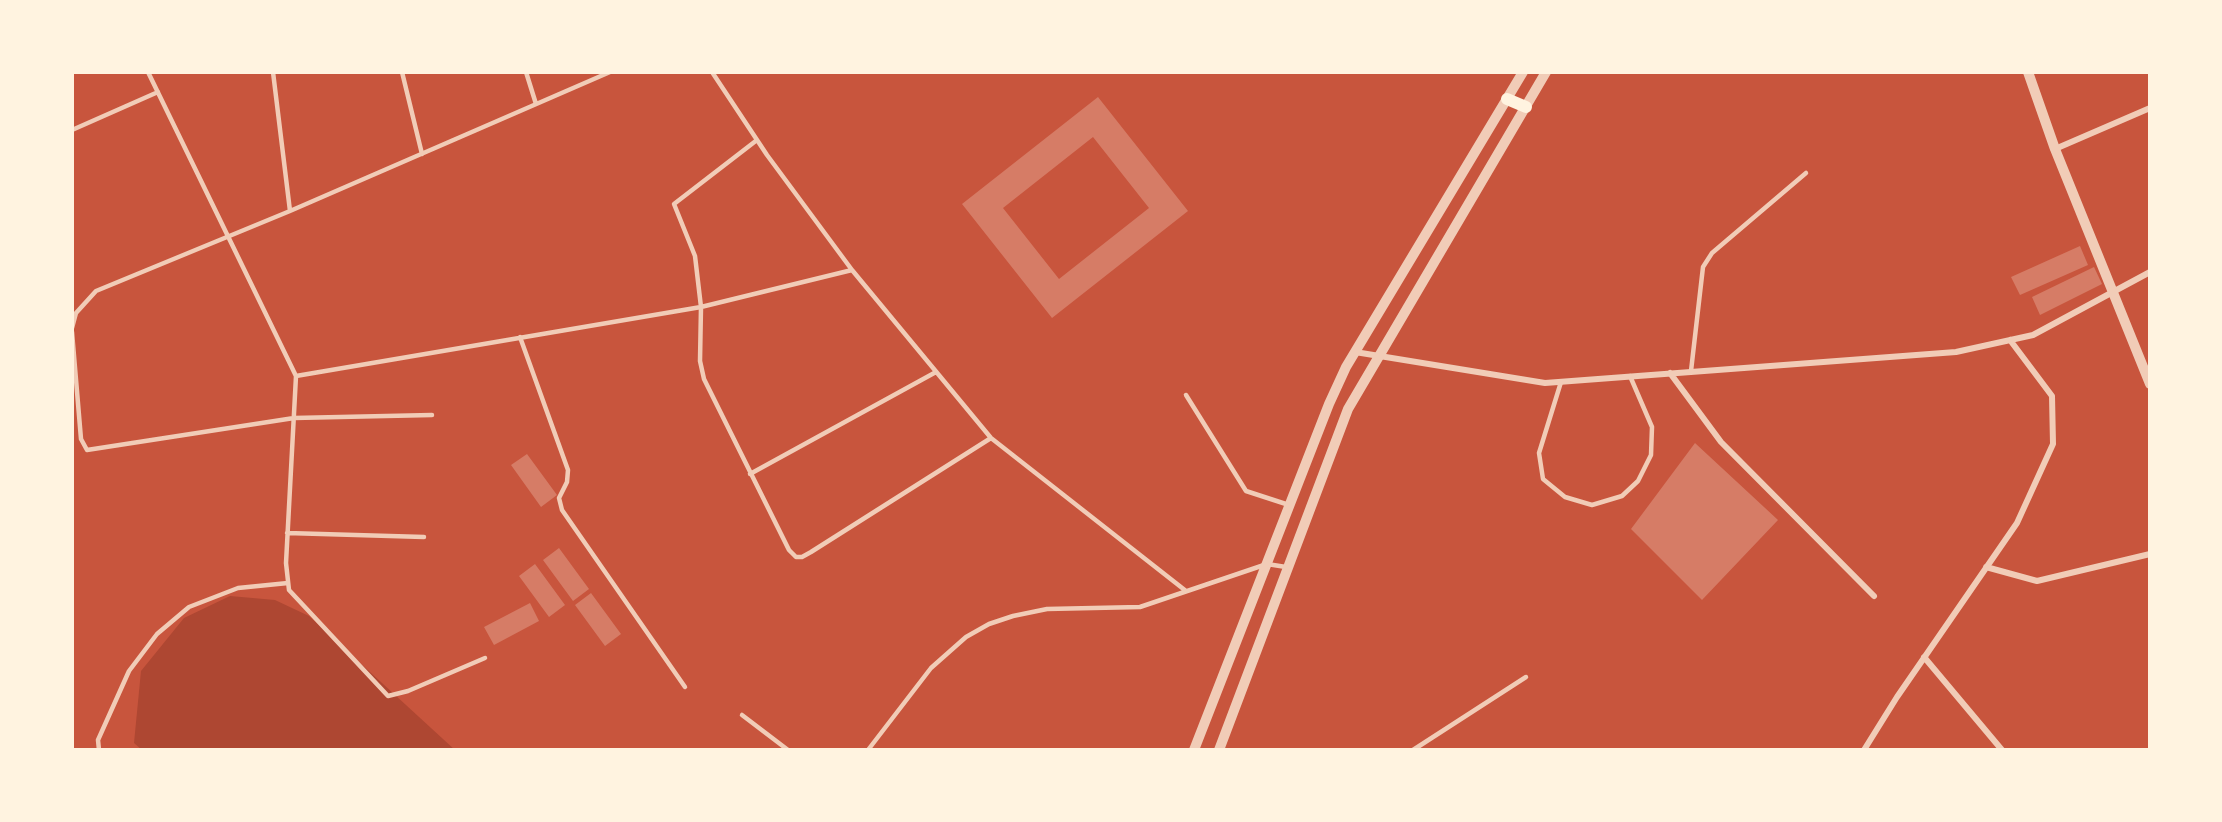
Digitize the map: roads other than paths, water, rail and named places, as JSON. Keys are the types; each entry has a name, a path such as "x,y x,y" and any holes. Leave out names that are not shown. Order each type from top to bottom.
{"main road":[{"path":"1507,99 1526,107"}],"street":[{"path":"1194,750 1329,404 1355,352 1523,72"},
{"path":"1219,750 1336,437 1355,396 1546,72"},
{"path":"2028,72 2055,149 2115,291 2150,382"},
{"path":"2055,149 2150,108"},
{"path":"1355,352 1545,383 1956,352 2033,335 2150,272"},
{"path":"1864,750 1924,657 2017,523 2053,444 2052,396 2010,340"},
{"path":"1670,373 1721,442 1874,596"},
{"path":"1986,567 2037,580 2150,554"},
{"path":"1924,657 2002,750"}],"lane":[{"path":"148,72 296,376 286,563 289,590 388,696 408,691 485,658"},
{"path":"273,72 290,211"},
{"path":"402,72 422,154"},
{"path":"526,72 536,104"},
{"path":"72,328 76,313 96,291 290,211 610,72"},
{"path":"712,72 757,140 852,270 991,438 1186,591"},
{"path":"72,130 158,92"},
{"path":"757,140 674,204 696,256 701,308 700,362 704,379 789,550 796,557 802,557 991,438"},
{"path":"1690,371 1703,267 1712,253 1806,173"},
{"path":"296,376 701,308 852,270"},
{"path":"72,332 81,439 87,450 294,418 432,416"},
{"path":"520,337 569,476 559,498 562,510 685,687"},
{"path":"750,474 936,372"},
{"path":"1561,382 1539,453 1543,479 1565,497 1592,505 1623,496 1638,481 1651,455 1652,428 1630,376"},
{"path":"1186,395 1245,491 1289,505"},
{"path":"287,533 423,537"},
{"path":"868,750 931,668 966,637 989,624 1047,609 1140,607 1267,564 1287,567"},
{"path":"99,750 98,740 129,671 157,634 189,607 238,588 288,583"},
{"path":"1413,750 1526,677"},
{"path":"742,715 788,750"}]}
